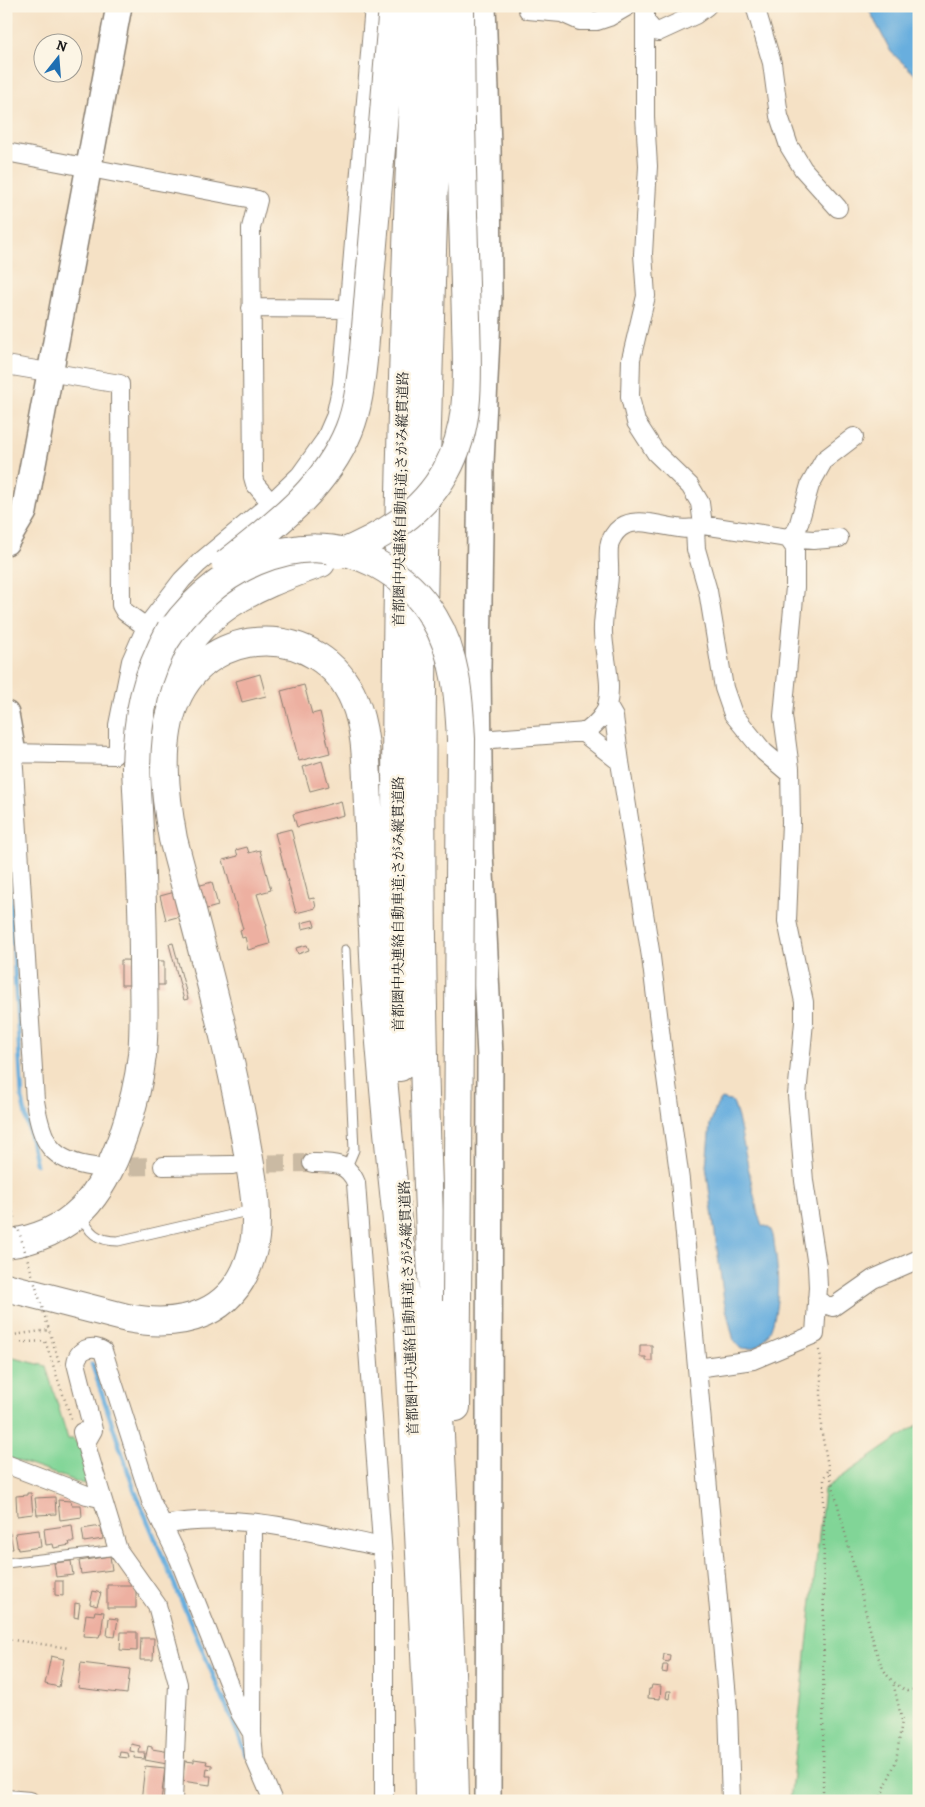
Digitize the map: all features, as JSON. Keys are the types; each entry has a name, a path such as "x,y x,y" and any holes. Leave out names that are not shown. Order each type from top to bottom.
{"highway":[{"path":"6,1244 36,1238 53,1230 81,1210 102,1185 115,1158 138,1082 142,1054 143,922 136,768 142,703 151,672 155,636 186,605 204,583 284,517 308,493 332,463 349,428 359,394 364,351 393,6"},
{"name":"首都圏中央連絡自動車道;さがみ縦貫道路","path":"417,6 426,436 422,726 424,1038 428,1186 456,1801"},
{"name":"首都圏中央連絡自動車道;さがみ縦貫道路","path":"430,1801 409,1332 399,1037 397,725 401,434 421,189 441,6"},
{"path":"6,1286 144,1321 177,1321 191,1318 216,1307 226,1298 242,1277 252,1251 256,1224 255,1209 249,1158 239,1104 173,839 169,816 163,733 165,701 177,663 191,641 211,618 236,599 264,584 321,563 391,529 420,506 431,494 447,470 464,423 468,387 462,189 475,10"},
{"path":"155,636 172,631 193,606 215,585 254,562 270,556 301,549 318,548 336,550 370,560 399,577 424,601 444,636 450,654 455,674 461,739 454,1751"},
{"path":"165,772 168,725 176,699 193,673 220,651 248,642 281,642 296,646 324,662 336,673 353,698 363,730 365,748 376,976 387,1133 409,1332"}],"street":[{"path":"6,542 24,512 119,6"},
{"path":"9,753 114,755 118,750 118,724 131,661 155,636 182,580 199,563 271,503 300,475 324,440 335,417 342,384 374,6"},
{"path":"386,6 475,10 488,156 489,288 481,472 479,740 480,853 490,1056 488,1801"},
{"path":"528,6 528,10 562,13 580,21 609,17 628,6"},
{"path":"645,13 653,30 658,32 694,15 707,6"},
{"path":"755,6 772,63 779,116 790,146 803,169 838,208"},
{"path":"645,13 645,117 648,166 643,254 646,296 631,359 630,397 636,422 656,453 690,486 700,503 696,549 708,591 724,688 733,714 764,752 790,774"},
{"path":"6,152 258,200 251,228 253,477 255,484 271,503"},
{"path":"251,308 348,309"},
{"path":"6,366 120,384 121,605 125,612 155,636"},
{"path":"788,538 797,530 810,485 824,460 854,436"},
{"path":"479,740 586,732 597,724 607,705 609,688 603,633 604,603 609,578 610,544 615,532 625,525 642,523 699,527 812,540 840,538"},
{"path":"697,1368 753,1360 815,1334 818,1298 817,1266 804,1181 797,1095 804,1022 804,1002 787,921 792,822 790,774 783,716 796,587 795,548 788,538"},
{"path":"607,705 614,716 651,957 680,1180 728,1709 731,1801"},
{"path":"6,714 38,1122 53,1152 64,1160 94,1167"},
{"path":"582,732 620,762"},
{"path":"312,1163 340,1165 352,1173 356,1183 384,1571 384,1801"},
{"path":"163,1166 233,1165"},
{"path":"818,1298 824,1304 832,1306 873,1279 919,1259"},
{"path":"173,1801 178,1684 157,1605 118,1550 80,1433 93,1430 76,1363 77,1356 81,1352 91,1348 98,1348 104,1352 152,1501 179,1558 240,1714 252,1733"},
{"path":"6,1464 87,1495 100,1498"},
{"path":"163,1525 187,1520 276,1524 382,1547"},
{"path":"253,1523 252,1733 254,1757 273,1801"},
{"path":"6,1799 30,1801"}],"lane":[{"path":"345,950 354,1150 346,1169"},
{"path":"81,1210 85,1223 98,1238 118,1241 255,1209"},
{"path":"6,1563 118,1550"}],"path":[{"path":"6,1188 16,1222 6,1222"},
{"path":"6,1207 13,1228 18,1228 60,1367"},
{"path":"6,1336 49,1330"},
{"path":"815,1334 821,1358 821,1429 828,1471 875,1648 884,1672 893,1682 907,1691 919,1688"},
{"path":"6,1343 45,1341 80,1433"},
{"path":"824,1801 824,1477 828,1471"},
{"path":"6,1638 69,1648"},
{"path":"879,1801 896,1761 902,1721 893,1682"}],"green space":[{"path":"6,1356 46,1366 68,1439 73,1439 82,1448 89,1481 84,1484 6,1457"},
{"path":"919,1424 919,1801 790,1801 824,1489"}],"water":[{"path":"867,6 919,6 919,78 891,52"},
{"path":"722,1099 733,1102 758,1214 762,1225 771,1230 774,1240 778,1287 777,1302 770,1330 764,1340 753,1348 741,1349 734,1341 724,1301 706,1166 710,1124 717,1105"}],"building":[{"path":"260,674 266,696 242,702 236,681"},
{"path":"304,685 312,714 320,712 330,753 299,761 281,691"},
{"path":"322,761 329,786 310,791 303,767"},
{"path":"341,801 344,815 297,827 293,814"},
{"path":"291,829 309,899 314,898 316,908 296,913 275,833"},
{"path":"247,847 249,853 260,850 271,890 257,894 267,926 270,944 248,950 245,937 242,938 240,930 243,929 223,860 238,856 236,850"},
{"path":"212,882 218,906 166,920 160,896"},
{"path":"313,920 315,926 302,929 301,923"},
{"path":"173,943 188,999 184,1000 169,944"},
{"path":"307,945 309,950 298,954 296,948"},
{"path":"121,960 164,961 164,985 121,985"},
{"path":"640,1345 652,1345 652,1361 646,1361 646,1357 640,1357"},
{"path":"27,1493 31,1493 33,1514 17,1516 16,1496 27,1495"},
{"path":"55,1497 56,1514 37,1515 35,1498"},
{"path":"58,1500 71,1501 72,1505 81,1505 82,1517 60,1520"},
{"path":"72,1525 74,1542 69,1542 70,1545 54,1548 53,1544 46,1545 44,1529"},
{"path":"101,1526 103,1539 84,1542 82,1529"},
{"path":"39,1530 41,1547 18,1550 15,1533"},
{"path":"10,1533 13,1549 6,1549 6,1534"},
{"path":"110,1556 112,1570 81,1574 79,1561"},
{"path":"71,1561 73,1575 56,1577 54,1563"},
{"path":"55,1581 63,1581 63,1596 55,1595"},
{"path":"107,1585 136,1585 136,1608 107,1608"},
{"path":"93,1591 101,1593 97,1606 90,1604"},
{"path":"75,1603 80,1604 78,1618 74,1617"},
{"path":"95,1611 104,1612 101,1634 99,1637 83,1636 86,1614 94,1615"},
{"path":"109,1618 118,1619 115,1637 107,1636"},
{"path":"121,1632 137,1632 137,1651 120,1650"},
{"path":"141,1638 154,1638 153,1660 140,1660"},
{"path":"664,1654 670,1655 669,1662 663,1661"},
{"path":"51,1656 64,1659 59,1687 45,1684"},
{"path":"81,1663 130,1669 127,1694 78,1688"},
{"path":"663,1665 668,1665 667,1673 662,1672"},
{"path":"652,1685 661,1686 660,1699 648,1698 649,1689 651,1689"},
{"path":"667,1691 671,1691 670,1699 666,1698"},
{"path":"131,1744 140,1746 139,1753 145,1753 144,1759 134,1758 135,1752 130,1751"},
{"path":"148,1746 152,1747 152,1749 170,1752 167,1764 145,1760"},
{"path":"120,1752 128,1753 129,1758 119,1757"},
{"path":"194,1759 207,1761 206,1764 212,1765 212,1769 207,1768 206,1776 211,1776 210,1785 182,1781 185,1761 194,1762"},
{"path":"145,1766 165,1768 161,1801 141,1801"}],"waterway":[{"path":"6,821 22,1098 36,1164"},
{"path":"92,1364 134,1489 247,1755"}],"tunnel":[{"path":"241,1164 312,1163"},
{"path":"102,1167 163,1166"}]}
